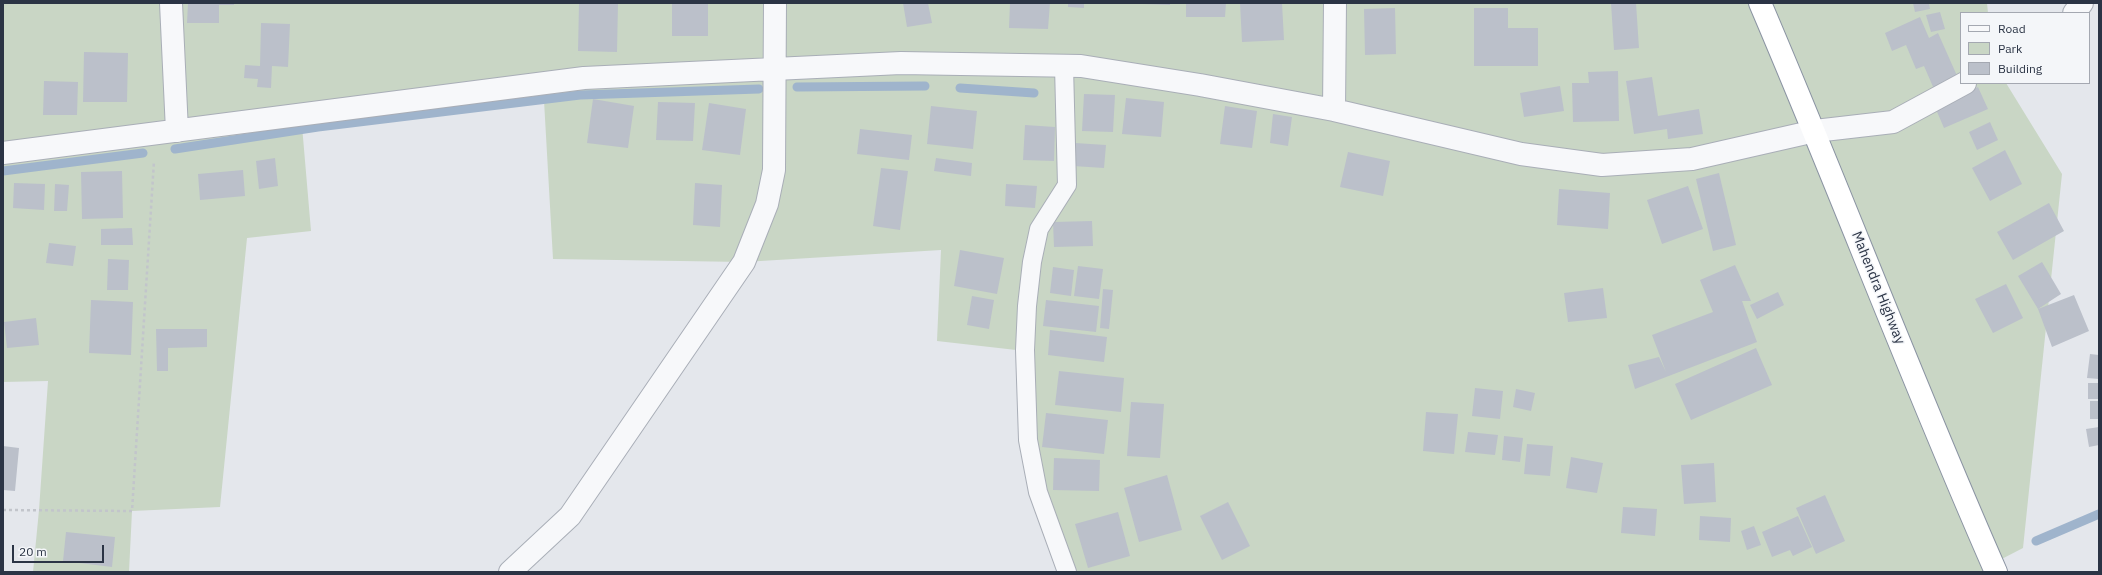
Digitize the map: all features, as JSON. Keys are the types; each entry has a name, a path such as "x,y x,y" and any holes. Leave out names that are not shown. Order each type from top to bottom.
{"highway":[{"name":"Mahendra Highway","path":"1760,3 1814,131 1963,499 1996,572"}],"street":[{"path":"171,3 177,131"},
{"path":"510,572 570,516 744,262 767,204 774,170 775,3"},
{"path":"1334,110 1335,3"},
{"path":"2075,12 2082,3"},
{"path":"3,153 584,78 901,63 1080,66 1200,85 1334,110 1521,154 1602,165 1692,158 1814,131 1893,122 1963,84"}],"lane":[{"path":"1064,66 1067,185 1039,230 1032,262 1026,306 1025,350 1028,440 1038,492 1067,572"}],"path":[{"path":"3,510 132,511 156,134"}],"green space":[{"path":"3,3 1987,3 1988,12 1960,12 1960,84 2007,84 2062,174 2023,548 1992,564 1996,572 1067,572 1038,492 1025,351 937,341 941,250 744,262 553,259 543,83 301,114 311,231 247,238 220,507 132,511 129,572 33,572 48,381 3,382"}],"building":[{"path":"188,3 234,3 234,5 219,5 219,23 187,23"},
{"path":"579,3 618,3 617,52 578,51"},
{"path":"672,3 708,3 708,36 672,36"},
{"path":"903,3 928,3 932,23 907,27"},
{"path":"1010,3 1050,3 1048,29 1009,28"},
{"path":"1068,3 1084,3 1084,8 1068,7"},
{"path":"1170,3 1170,5 1143,4"},
{"path":"1186,3 1226,3 1225,17 1186,17"},
{"path":"1240,3 1282,3 1284,40 1242,42"},
{"path":"1611,3 1636,3 1639,48 1614,50"},
{"path":"1913,3 1929,3 1930,9 1915,12"},
{"path":"1395,8 1396,54 1365,55 1364,9"},
{"path":"1474,8 1508,8 1508,28 1538,28 1538,66 1474,66"},
{"path":"1940,12 1945,29 1931,32 1926,15"},
{"path":"1920,17 1929,38 1938,33 1958,78 1934,89 1924,66 1916,69 1906,45 1892,51 1885,33"},
{"path":"261,23 290,24 288,67 272,66 271,88 257,87 258,79 244,78 245,65 260,66"},
{"path":"84,52 128,53 127,102 83,102"},
{"path":"1618,71 1619,121 1573,122 1572,83 1589,83 1588,72"},
{"path":"1652,77 1658,116 1699,109 1703,134 1668,139 1667,129 1634,134 1626,81"},
{"path":"44,81 78,82 77,115 43,115"},
{"path":"1560,86 1564,111 1524,117 1520,93"},
{"path":"1978,87 1988,109 1944,128 1935,107"},
{"path":"1084,94 1115,95 1113,132 1082,131"},
{"path":"1126,98 1164,102 1161,137 1122,134"},
{"path":"593,99 634,106 628,148 587,143"},
{"path":"658,102 695,103 693,141 656,140"},
{"path":"709,103 746,109 740,155 702,150"},
{"path":"931,106 977,111 973,149 927,144"},
{"path":"1225,106 1257,111 1252,148 1220,144"},
{"path":"1273,114 1292,117 1288,146 1270,143"},
{"path":"1990,122 1998,140 1977,150 1969,132"},
{"path":"1025,125 1055,127 1054,161 1023,160"},
{"path":"860,129 912,135 909,160 857,154"},
{"path":"1075,143 1106,145 1104,168 1073,166"},
{"path":"2005,150 2022,184 1990,201 1972,168"},
{"path":"1348,152 1390,161 1383,196 1340,187"},
{"path":"275,158 278,186 259,189 256,161"},
{"path":"936,158 972,163 971,176 934,171"},
{"path":"881,168 908,171 900,230 873,226"},
{"path":"243,170 245,196 200,200 198,174"},
{"path":"122,171 123,218 82,219 81,172"},
{"path":"1719,173 1736,245 1713,251 1696,179"},
{"path":"14,183 45,184 44,210 13,208"},
{"path":"695,183 722,185 720,227 693,225"},
{"path":"55,184 69,185 67,211 54,211"},
{"path":"1006,184 1037,186 1035,208 1005,206"},
{"path":"1688,186 1703,229 1662,244 1647,200"},
{"path":"1559,189 1610,193 1608,229 1557,225"},
{"path":"2049,203 2064,231 2013,260 1997,232"},
{"path":"1092,221 1093,246 1054,247 1053,222"},
{"path":"132,228 133,245 101,245 101,229"},
{"path":"49,243 76,246 73,266 46,263"},
{"path":"960,250 1004,258 997,294 954,286"},
{"path":"108,259 129,260 128,290 107,290"},
{"path":"2042,262 2061,294 2038,309 2018,276"},
{"path":"1735,265 1751,301 1742,301 1757,342 1635,389 1628,365 1659,357 1666,372 1652,335 1713,312 1700,280"},
{"path":"1078,266 1103,269 1099,299 1074,296"},
{"path":"1053,267 1074,270 1071,296 1050,293"},
{"path":"2006,284 2023,318 1993,333 1975,299"},
{"path":"1603,288 1607,318 1568,322 1564,293"},
{"path":"1103,289 1113,290 1109,329 1100,328"},
{"path":"1778,292 1784,305 1757,319 1750,305"},
{"path":"2074,295 2089,331 2052,347 2038,309"},
{"path":"972,296 994,300 989,329 967,325"},
{"path":"91,300 133,302 131,355 89,353"},
{"path":"1046,300 1099,306 1096,332 1043,326"},
{"path":"36,318 39,345 7,348 4,322"},
{"path":"156,329 207,329 207,347 168,348 168,371 157,371"},
{"path":"1050,330 1107,337 1104,362 1048,355"},
{"path":"1756,348 1772,385 1691,420 1675,384"},
{"path":"2090,354 2099,355 2099,379 2087,378"},
{"path":"1059,371 1124,378 1121,412 1055,405"},
{"path":"2088,383 2099,383 2099,399 2088,399"},
{"path":"1475,388 1503,391 1500,419 1472,416"},
{"path":"1516,389 1535,393 1531,411 1513,407"},
{"path":"2090,401 2099,401 2099,419 2090,419"},
{"path":"1131,402 1164,404 1160,458 1127,456"},
{"path":"1426,412 1458,414 1454,454 1423,451"},
{"path":"1046,413 1108,420 1104,454 1042,447"},
{"path":"2099,427 2099,445 2089,447 2086,429"},
{"path":"1468,432 1498,435 1495,455 1465,452"},
{"path":"1504,436 1523,438 1520,462 1502,460"},
{"path":"1527,444 1553,446 1550,476 1524,474"},
{"path":"3,446 19,448 15,491 3,490"},
{"path":"1571,457 1603,463 1597,493 1566,488"},
{"path":"1054,458 1100,460 1099,491 1053,490"},
{"path":"1714,463 1716,502 1684,504 1681,465"},
{"path":"1167,475 1182,530 1139,542 1124,488"},
{"path":"1825,495 1845,541 1816,554 1796,508"},
{"path":"1228,502 1250,546 1222,560 1200,516"},
{"path":"1623,507 1657,509 1655,536 1621,533"},
{"path":"1118,512 1130,556 1088,568 1075,524"},
{"path":"1700,516 1731,518 1730,542 1699,540"},
{"path":"1798,516 1812,547 1793,556 1790,550 1772,557 1762,532"},
{"path":"1754,526 1761,545 1747,550 1741,531"},
{"path":"66,532 115,537 112,567 63,561"}],"waterway":[{"path":"797,87 925,86"},
{"path":"960,88 1034,93"},
{"path":"175,149 318,127 580,95 759,89"},
{"path":"3,171 143,153"},
{"path":"2036,541 2099,514"}]}
